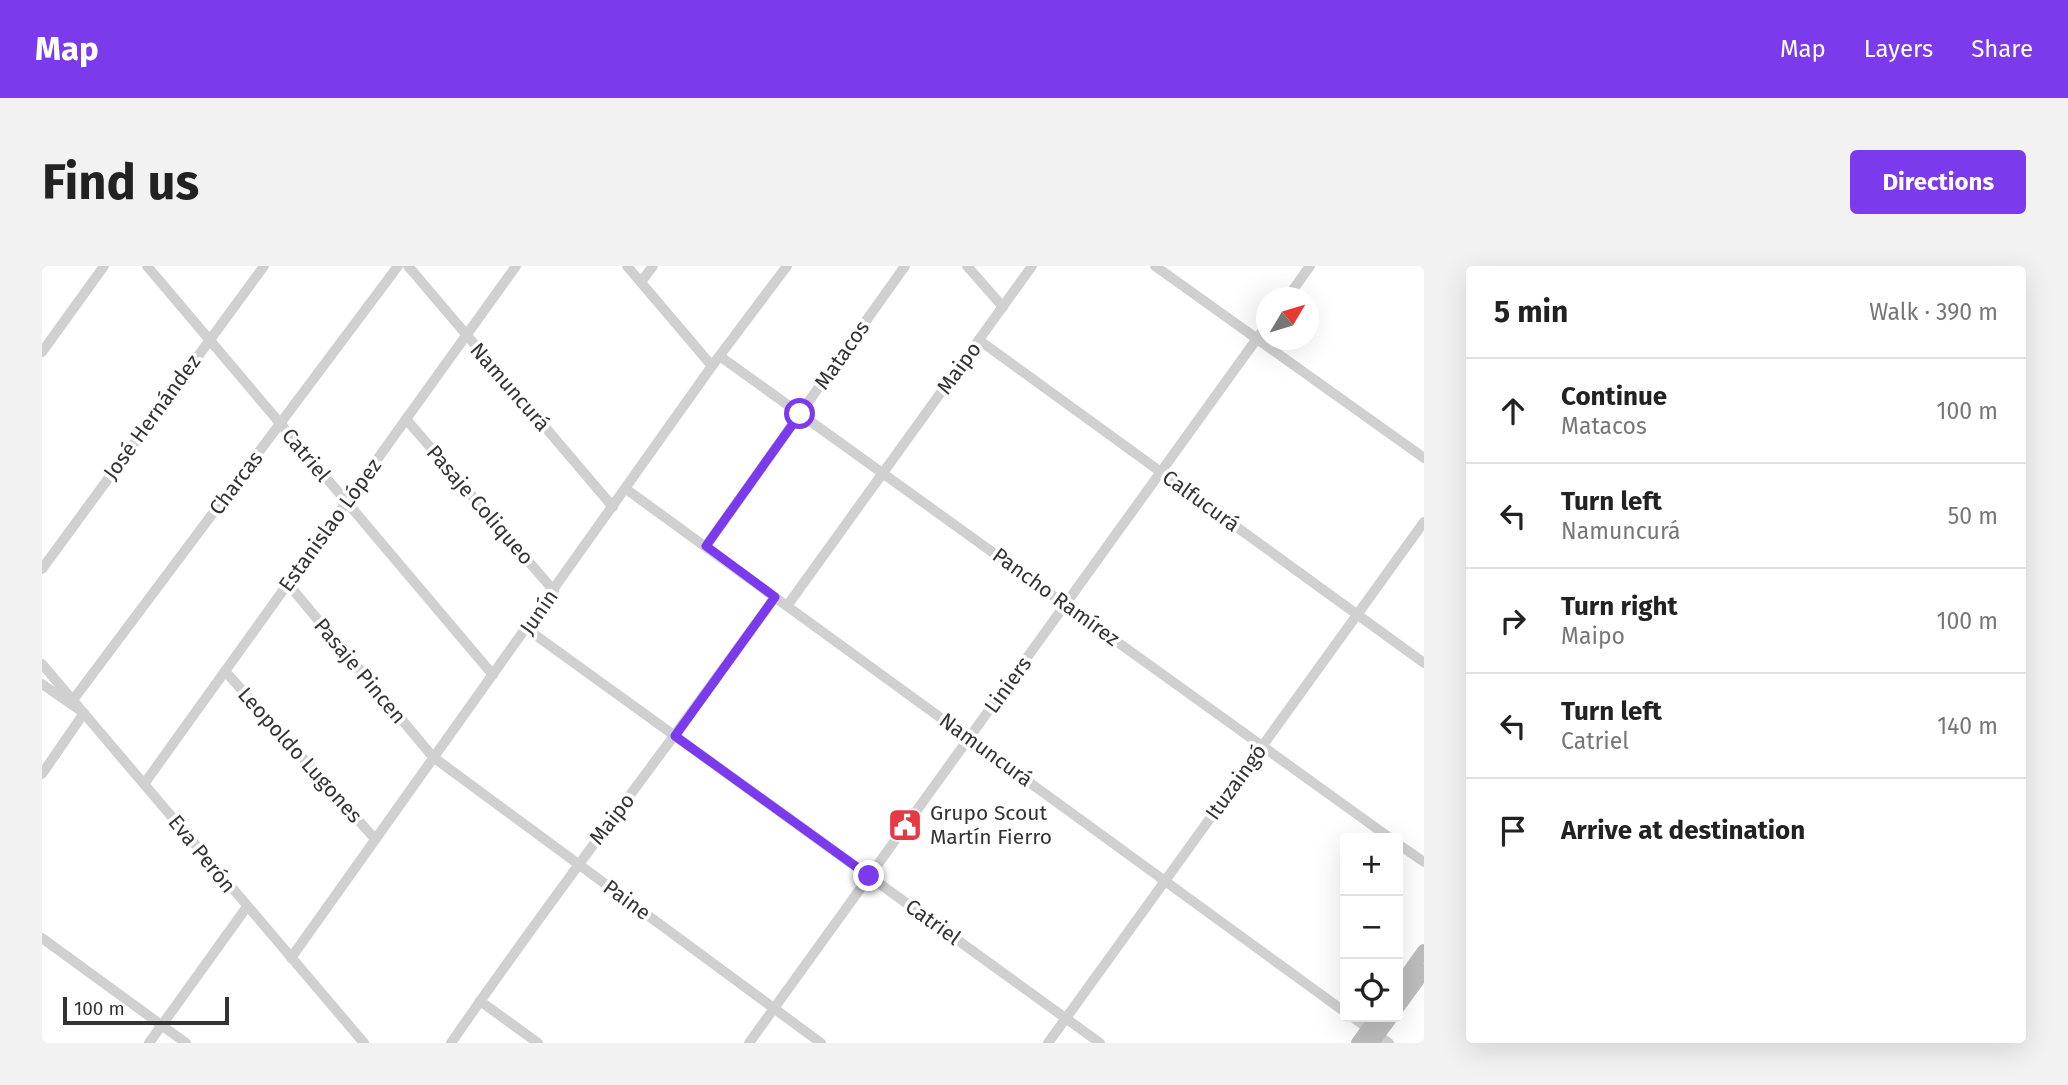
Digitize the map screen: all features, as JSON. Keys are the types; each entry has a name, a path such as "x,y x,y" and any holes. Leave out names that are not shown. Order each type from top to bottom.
{"main road":[{"path":"1403,981 1424,951"},
{"path":"1403,1000 1424,971"},
{"path":"1358,1043 1377,1033"}],"street":[{"path":"42,352 104,266"},
{"name":"Catriel","path":"147,266 494,675"},
{"name":"José Hernández","path":"42,569 264,266"},
{"name":"Charcas","path":"73,700 398,266"},
{"name":"Namuncurá","path":"408,266 613,507"},
{"name":"Estanislao López","path":"145,784 516,266"},
{"path":"627,266 712,366"},
{"path":"641,282 653,266"},
{"name":"Junín","path":"291,958 786,266"},
{"name":"Matacos","path":"706,546 905,266"},
{"path":"967,266 1003,307"},
{"name":"Maipo","path":"787,606 1032,266"},
{"path":"1156,266 1256,338"},
{"path":"1295,287 1310,266"},
{"name":"Calfucurá","path":"979,340 1424,663"},
{"name":"Liniers","path":"749,1043 1256,340"},
{"path":"1272,350 1424,458"},
{"name":"Pancho Ramírez","path":"721,357 1383,833"},
{"name":"Pasaje Coliqueo","path":"406,419 554,591"},
{"name":"Namuncurá","path":"626,489 1340,1008"},
{"name":"Ituzaingó","path":"1048,1043 1424,522"},
{"name":"Pasaje Pincen","path":"288,584 433,757"},
{"name":"Maipo","path":"451,1043 577,864 675,736 775,597"},
{"name":"Catriel","path":"527,629 1100,1043"},
{"name":"Eva Perón","path":"42,664 246,908 364,1043"},
{"name":"Leopoldo Lugones","path":"225,671 375,839"},
{"path":"42,684 84,713 42,774"},
{"name":"Paine","path":"433,757 821,1043"},
{"path":"1403,847 1424,862"},
{"path":"149,1043 246,908"},
{"path":"42,938 186,1043"},
{"path":"480,1001 538,1043"},
{"path":"1360,1022 1377,1033"}],"place":[{"name":"Grupo Scout Martín Fierro","path":"905,825"}],"route":[{"path":"800,414 706,546 775,597 675,736 869,876"}]}
